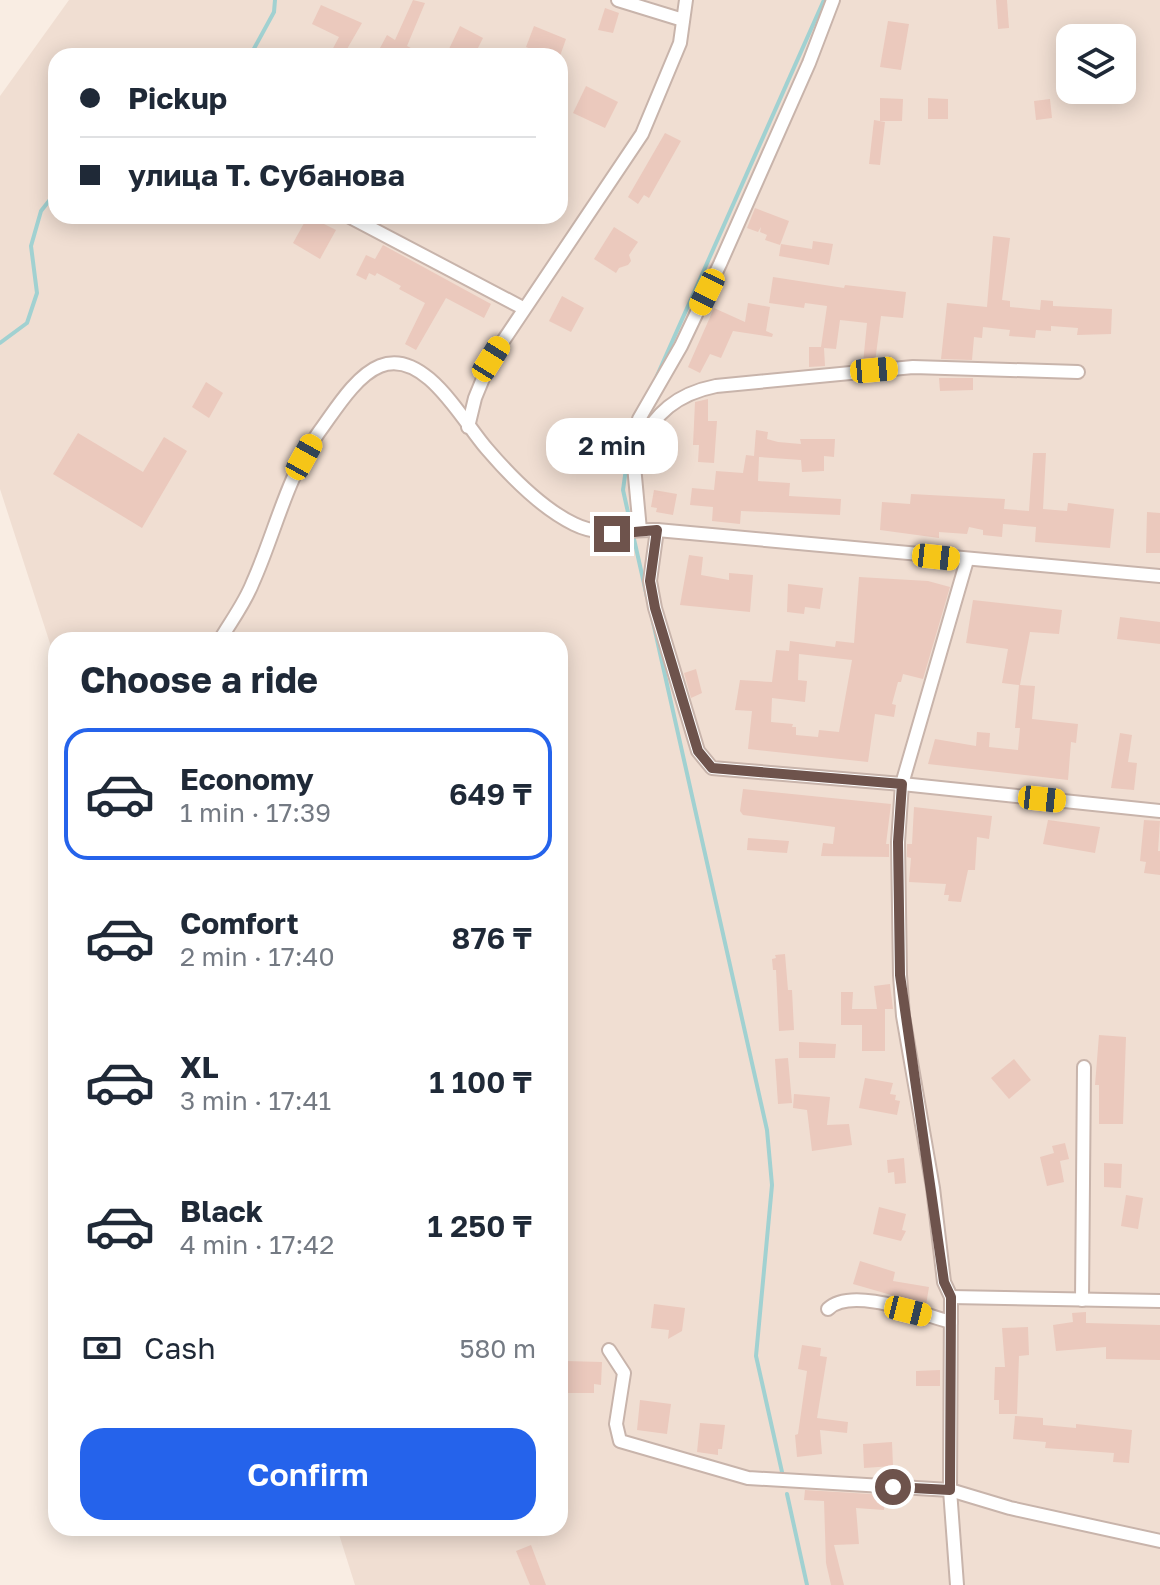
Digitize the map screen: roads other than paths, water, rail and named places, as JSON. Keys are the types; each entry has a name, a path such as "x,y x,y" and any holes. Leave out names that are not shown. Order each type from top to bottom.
{"street":[{"path":"618,0 683,20"},
{"path":"468,427 484,373 523,308 591,213 642,134 680,43 686,0"},
{"path":"638,530 633,455 639,419 681,346 720,264 809,63 833,0"},
{"path":"363,224 523,308"},
{"path":"225,632 250,590 291,485 311,446 362,378 380,366 398,363 413,367 435,384 489,452 544,505 585,529 612,534 657,530 1160,576"},
{"path":"633,455 655,420 685,393 705,388 913,367 1078,372"},
{"path":"657,530 650,581 655,608 688,724 698,751 712,768 1160,811"},
{"path":"957,1585 950,1490 951,1297 944,1282 933,1188 902,1002 898,857 902,784 967,560"},
{"path":"1082,1300 1084,1067"},
{"path":"951,1297 1160,1301"},
{"path":"828,1309 837,1301 853,1298 951,1322"},
{"path":"609,1350 624,1373 616,1424 620,1441 748,1478 950,1490 1010,1508 1160,1541"}],"waterway":[{"path":"254,48 274,12 275,0"},
{"path":"656,378 824,0"},
{"path":"0,343 27,323 37,293 31,246 41,211 48,202"},
{"path":"631,433 623,490 647,597"},
{"path":"651,613 767,1130 772,1185 756,1356 782,1472"},
{"path":"787,1494 807,1585"}]}
